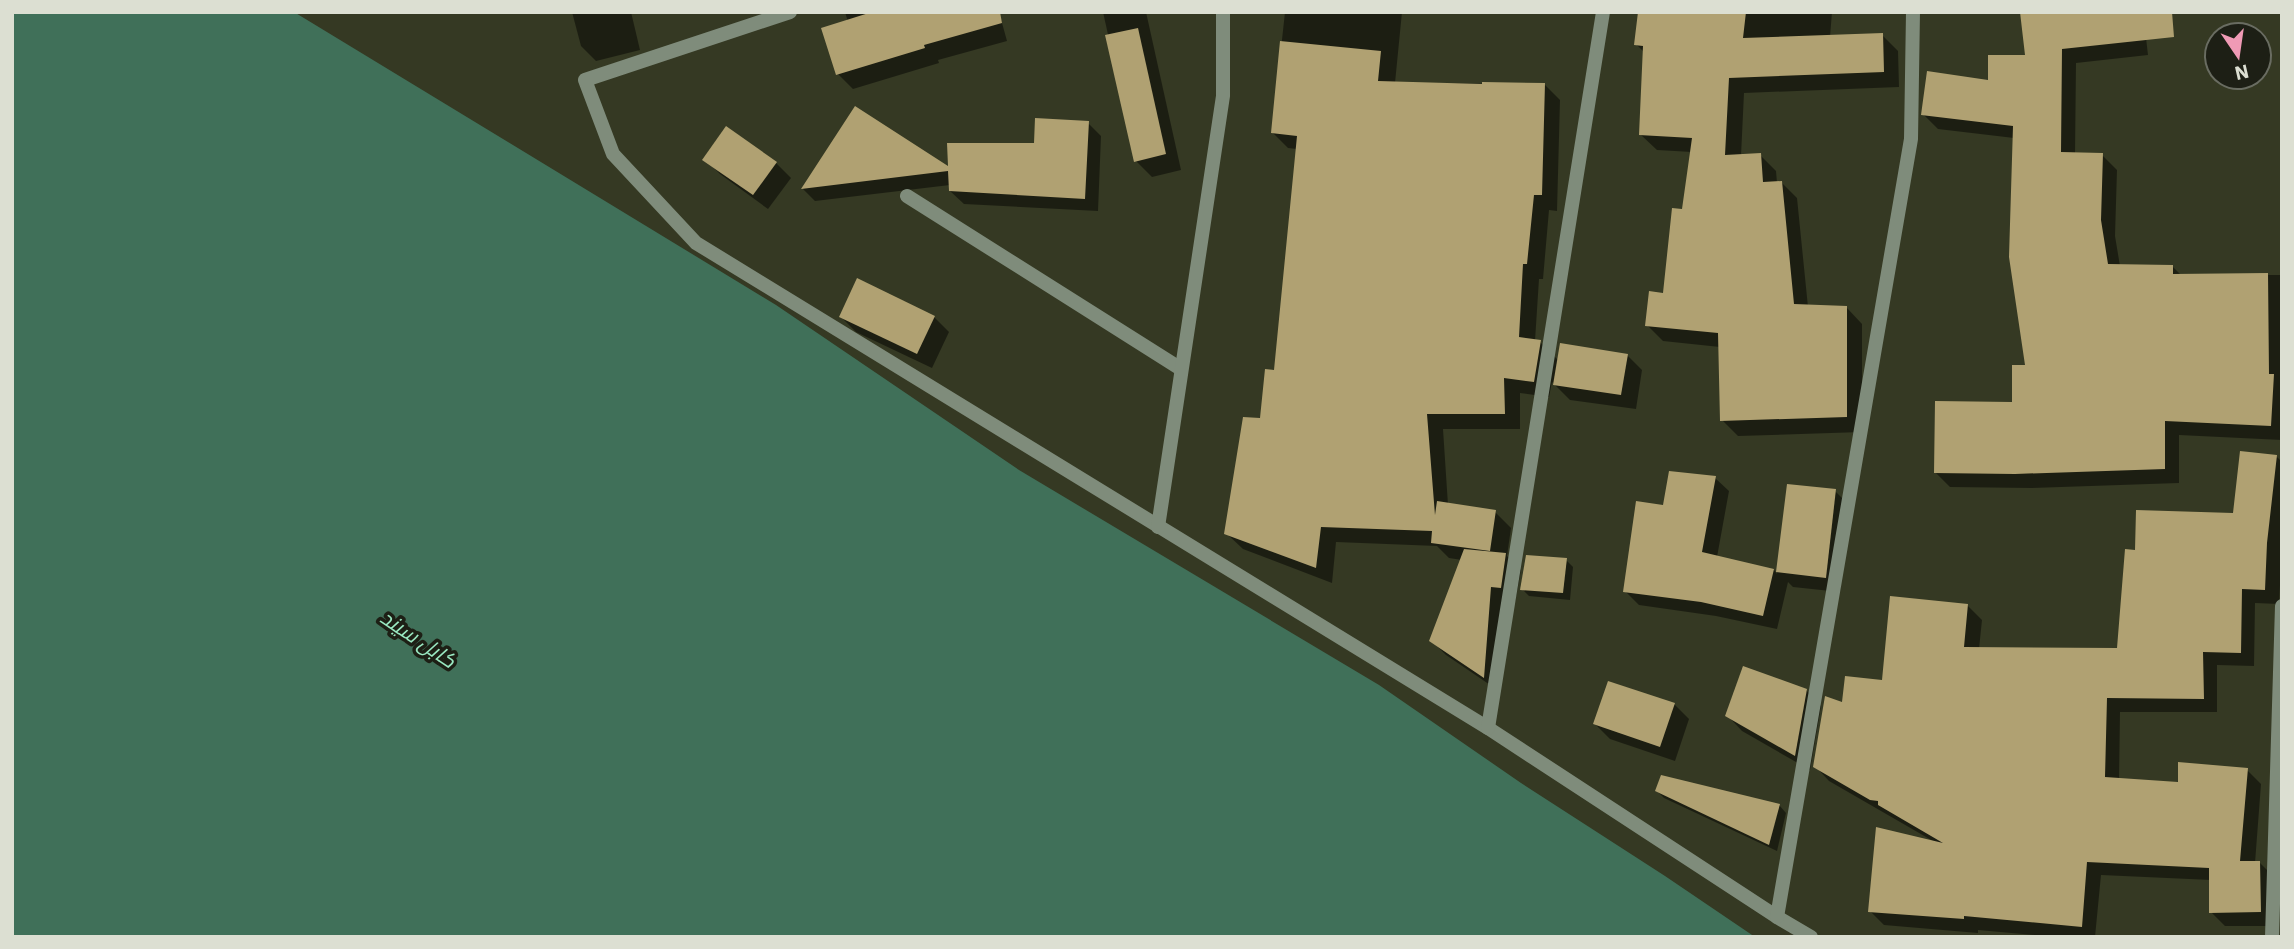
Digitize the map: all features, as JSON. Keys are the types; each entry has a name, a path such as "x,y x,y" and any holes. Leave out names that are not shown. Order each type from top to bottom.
{"street":[{"path":"790,12 586,80 613,153 696,243 1488,728 1811,937"},
{"path":"1158,527 1223,96 1223,12"},
{"path":"1488,728 1603,12"},
{"path":"1777,917 1911,139 1913,12"},
{"path":"907,196 1181,369"},
{"path":"2272,937 2282,606"}],"water":[{"name":"کابل سيند","path":"12,12 294,12 776,305 1019,470 1379,685 1521,783 1755,937 12,937"}],"building":[{"path":"872,12 1000,12 1002,23 924,45 925,48 836,75 821,28"},
{"path":"1638,12 1746,12 1743,38 1883,33 1884,72 1729,78 1725,155 1761,153 1763,182 1782,181 1794,304 1847,306 1847,417 1720,421 1718,333 1645,326 1649,291 1663,293 1672,208 1682,209 1692,138 1639,135 1643,46 1634,45"},
{"path":"2020,12 2172,12 2174,37 2062,49 2061,152 2103,153 2101,220 2108,264 2173,265 2173,274 2268,273 2269,374 2274,374 2271,426 2165,421 2165,469 2015,474 1934,473 1935,401 2012,402 2012,365 2025,365 2009,257 2013,126 1921,115 1927,71 1988,80 1988,55 2025,55"},
{"path":"1138,28 1166,154 1134,162 1105,35"},
{"path":"1280,41 1381,51 1378,81 1545,83 1542,195 1534,195 1527,264 1523,264 1519,337 1541,340 1534,382 1504,378 1505,414 1427,414 1435,515 1437,501 1496,510 1490,551 1431,543 1432,531 1321,527 1316,568 1224,534 1243,417 1260,418 1265,369 1274,370 1297,136 1271,133"},
{"path":"855,106 948,166 947,143 1034,143 1035,118 1089,121 1085,199 949,191 948,171 801,189"},
{"path":"726,126 777,162 753,195 702,160"},
{"path":"857,278 935,316 917,354 839,317"},
{"path":"1560,343 1628,354 1621,395 1553,385"},
{"path":"2240,451 2277,455 2267,543 2265,590 2242,589 2241,653 2203,652 2204,699 2107,698 2105,777 2178,782 2178,762 2248,768 2240,861 2260,861 2261,912 2209,913 2209,868 2087,862 2082,927 1964,916 1964,919 1868,912 1876,827 1943,843 1878,805 1878,801 1870,800 1813,767 1825,696 1842,702 1845,676 1882,680 1890,596 1968,604 1964,647 2117,648 2125,549 2135,550 2136,510 2233,513"},
{"path":"1669,471 1716,476 1702,552 1774,569 1763,616 1701,602 1623,592 1636,501 1663,505"},
{"path":"1787,484 1836,489 1826,578 1776,572"},
{"path":"1464,549 1506,553 1501,588 1491,587 1484,678 1429,641"},
{"path":"1526,555 1567,558 1563,593 1520,590"},
{"path":"1743,666 1807,689 1795,756 1725,716"},
{"path":"1608,681 1675,703 1660,747 1593,724"},
{"path":"1661,775 1780,804 1769,845 1655,791"}]}
